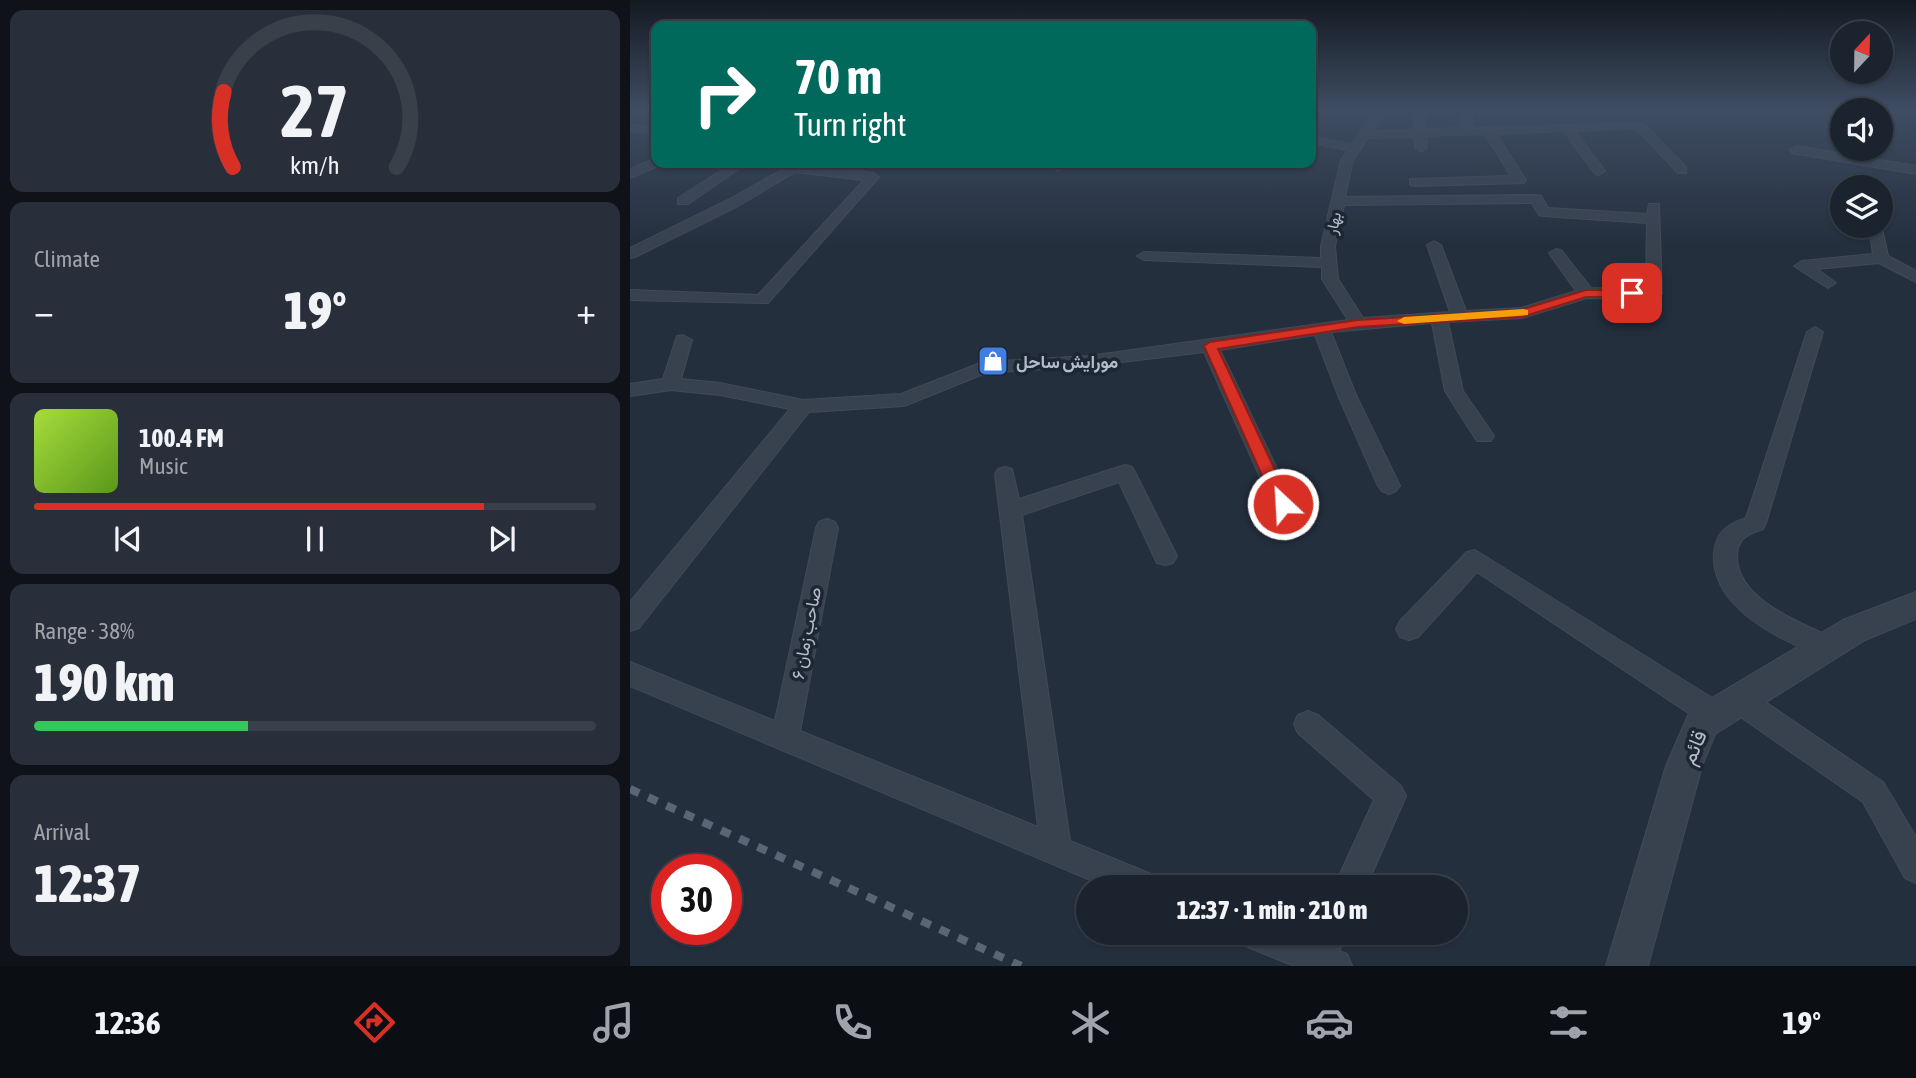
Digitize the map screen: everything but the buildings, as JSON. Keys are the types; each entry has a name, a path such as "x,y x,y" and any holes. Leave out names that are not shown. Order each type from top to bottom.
{"street":[{"name":"بهار","path":"1351,154 1347,160 1328,246 1330,279 1358,323"},
{"path":"1414,182 1520,180 1503,154"},
{"path":"1587,154 1599,171"},
{"path":"1667,154 1682,170"},
{"path":"1820,154 1916,170"},
{"path":"630,174 651,164"},
{"path":"683,201 733,168"},
{"path":"630,254 733,203 794,168"},
{"path":"630,295 762,300 873,177 811,168"},
{"path":"630,390 671,384 720,390 803,406 904,400 983,368 1089,360 1210,346 1358,323 1522,313 1586,293 1654,294 1654,213 1544,212 1536,199 1338,201"},
{"path":"1878,238 1881,258"},
{"path":"1434,245 1460,317"},
{"path":"630,246 648,246"},
{"path":"1556,253 1586,293"},
{"path":"1144,256 1329,263"},
{"path":"1828,283 1802,266 1881,258 1916,277"},
{"path":"1439,318 1454,391 1484,436"},
{"path":"1321,329 1352,407 1389,486"},
{"path":"1815,332 1755,523 1736,530 1726,542 1726,552 1727,573 1744,596 1772,620 1827,647"},
{"path":"671,384 683,340"},
{"path":"1210,346 1283,504"},
{"path":"630,620 803,406"},
{"path":"1009,510 1125,472 1165,556"},
{"path":"1005,474 1056,850"},
{"name":"صاحب زمان ۶","path":"785,738 827,528"},
{"path":"1409,629 1475,559 1873,792 1916,867"},
{"name":"قائم","path":"1626,966 1684,766 1702,723 1854,630 1916,605"},
{"path":"630,674 1116,875"},
{"path":"1308,724 1391,796 1355,875"},
{"path":"1299,945 1328,953"}],"railway":[{"path":"630,789 1021,966"}],"slow traffic":[{"path":"1404,321 1523,313"}],"place":[{"name":"مورایش ساحل","path":"993,361"}],"route":[{"path":"1283,504 1210,346 1358,323 1522,313 1586,293 1632,293"}]}
